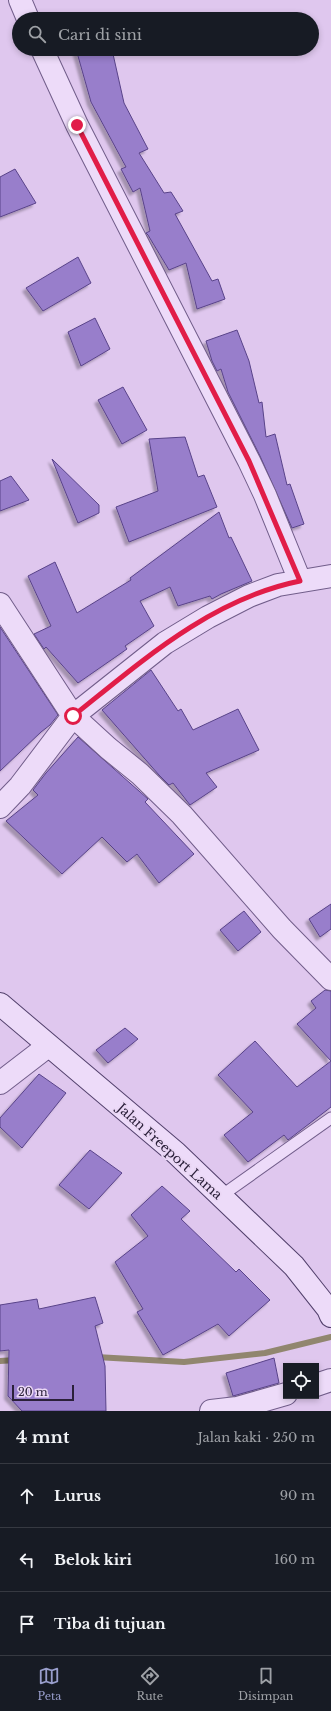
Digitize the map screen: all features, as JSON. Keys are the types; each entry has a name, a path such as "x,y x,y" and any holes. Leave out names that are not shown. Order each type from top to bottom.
{"street":[{"path":"20,0 25,12"},
{"path":"45,56 77,125 249,461 300,581"},
{"path":"0,807 20,786 73,716 165,643 208,617 249,596 278,585 331,576"},
{"path":"0,604 73,716 108,748 140,774 182,815 282,929 331,979"},
{"name":"Jalan Freeport Lama","path":"0,1004 176,1154 294,1266 330,1312"},
{"path":"0,1083 48,1046"},
{"path":"319,1384 331,1380"},
{"path":"211,1411 237,1408 283,1395"}],"lane":[{"path":"221,1196 331,1118"}],"building":[{"path":"78,56 113,56 124,103 148,149 139,153 164,193 171,192 183,211 175,214 212,281 218,279 225,299 197,309 186,263 169,270 146,233 150,231 140,188 133,192 121,169 126,167 91,102"},
{"path":"15,169 36,203 0,217 0,177"},
{"path":"78,257 91,283 43,311 26,288"},
{"path":"95,318 110,349 81,366 68,332"},
{"path":"237,330 249,361 259,403 262,402 266,437 275,434 287,485 290,484 304,524 292,528 260,456 228,392 221,369 217,371 212,361 206,341"},
{"path":"123,387 147,430 122,444 98,400"},
{"path":"185,437 198,477 204,475 217,507 129,542 116,507 158,491 149,439"},
{"path":"52,459 99,505 99,513 78,523"},
{"path":"11,476 29,500 0,511 0,481"},
{"path":"219,512 229,538 231,537 252,581 212,599 210,596 178,606 170,587 140,601 154,626 125,646 127,649 78,683 46,647 44,649 34,634 51,626 28,576 55,562 77,613 131,580 130,578"},
{"path":"0,627 58,715 50,725 0,771"},
{"path":"151,670 178,711 181,709 193,730 238,709 259,750 206,773 217,787 190,805 173,783 169,785 159,775 102,710"},
{"path":"78,737 148,799 145,802 194,854 159,883 137,854 127,862 102,837 62,874 6,821 38,795 33,790"},
{"path":"331,904 331,929 320,937 309,919"},
{"path":"244,911 261,932 238,951 220,930"},
{"path":"325,990 331,991 331,1061 297,1024 316,1008 311,1001"},
{"path":"125,1028 138,1039 108,1063 96,1050"},
{"path":"255,1041 297,1087 331,1061 331,1107 288,1140 284,1135 248,1162 224,1135 253,1112 218,1075"},
{"path":"39,1074 66,1093 22,1148 0,1127 0,1118"},
{"path":"90,1150 122,1173 89,1209 59,1185"},
{"path":"162,1186 190,1211 181,1219 236,1272 239,1269 270,1300 229,1336 218,1324 163,1355 137,1312 143,1309 115,1262 148,1236 131,1215"},
{"path":"95,1297 103,1323 95,1326 105,1366 106,1411 22,1411 8,1396 9,1350 0,1351 0,1305 37,1299 39,1309"},
{"path":"274,1358 279,1383 233,1396 226,1373"}],"waterway":[{"path":"96,1357 184,1362 265,1353 331,1337"},
{"path":"0,1361 16,1360"}],"route":[{"path":"73,716 165,643 208,617 249,596 278,585 300,581 249,461 77,125"}]}
